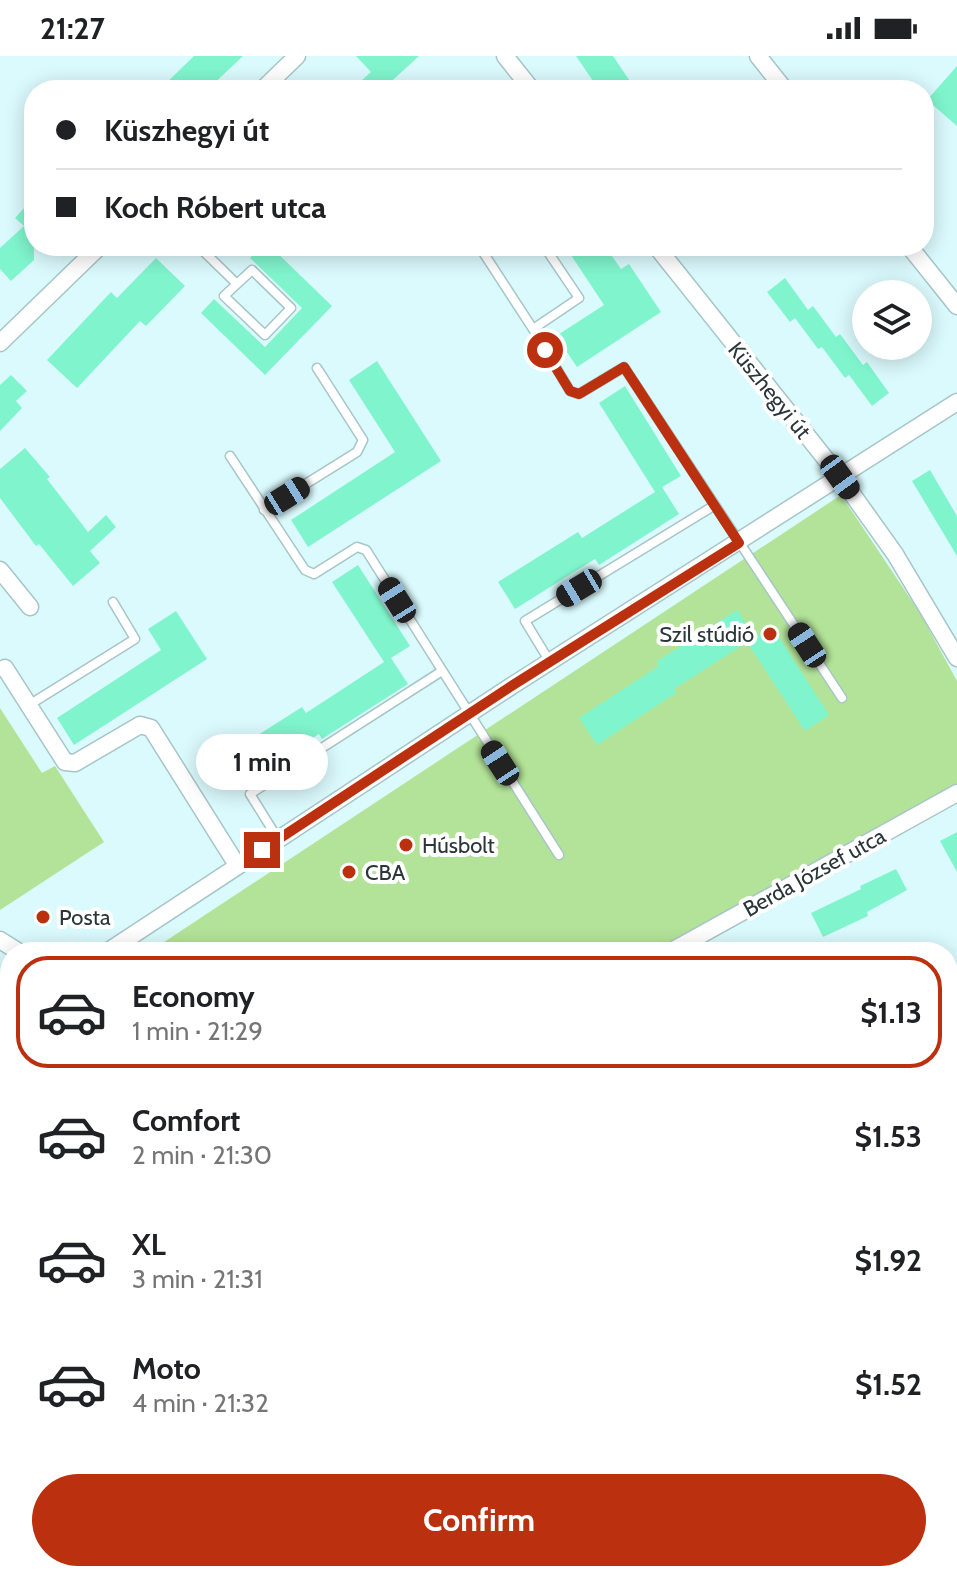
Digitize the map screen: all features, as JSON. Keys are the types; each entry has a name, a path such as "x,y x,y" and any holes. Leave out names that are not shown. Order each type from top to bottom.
{"street":[{"path":"272,80 297,56"},
{"path":"505,56 524,80"},
{"path":"758,56 777,80"},
{"path":"0,343 90,256"},
{"name":"Küszhegyi út","path":"664,256 840,477 895,554 957,658"},
{"path":"917,256 957,306"},
{"path":"122,942 550,662 957,402"},
{"path":"0,570 30,607"},
{"path":"5,668 65,762 75,763 140,725 151,728 237,865"},
{"name":"Berda József utca","path":"688,942 957,793"}],"lane":[{"path":"208,256 237,284"},
{"path":"486,256 570,391 579,394 624,367 842,698"},
{"path":"533,329 579,298 551,256"},
{"path":"252,270 291,308 265,335 224,296 237,284 252,270"},
{"path":"264,510 357,452 363,440 317,368"},
{"path":"230,456 305,570 314,574 357,547 366,550 559,855"},
{"path":"550,662 525,621 715,505"},
{"path":"29,705 135,639 113,602"},
{"path":"278,839 250,794 442,671"}],"green space":[{"path":"841,495 920,613 957,681 957,785 672,942 164,942"},
{"path":"0,708 42,773 55,766 104,842 0,910"}],"building":[{"path":"194,56 243,56 218,80 169,80"},
{"path":"356,56 419,56 393,80 362,80 371,72"},
{"path":"576,56 613,56 629,80 592,80"},
{"path":"957,66 957,126 934,106 934,92"},
{"path":"24,208 24,226 15,218"},
{"path":"24,226 24,256 34,256 34,260 11,281 0,269 0,248"},
{"path":"280,256 332,306 265,375 201,313 214,299 265,347 302,308 250,258"},
{"path":"572,256 612,256 621,269 629,264 661,312 577,367 556,336 604,305"},
{"path":"156,258 185,286 146,326 140,321 77,388 47,360 111,292 117,298"},
{"path":"785,278 808,310 813,306 836,337 840,334 852,350 852,360 859,360 863,365 867,362 889,393 872,406 849,375 845,378 822,347 818,349 795,318 790,322 767,292"},
{"path":"377,361 441,461 308,547 291,520 395,452 349,380"},
{"path":"11,375 27,391 16,401 22,408 0,431 0,385"},
{"path":"625,386 681,476 662,487 679,514 599,565 595,559 515,609 498,582 578,532 582,538 655,492 599,403"},
{"path":"25,448 50,477 47,479 88,532 106,515 116,527 90,551 100,563 73,586 39,544 36,546 0,498 0,469"},
{"path":"930,470 957,516 957,556 912,481"},
{"path":"358,565 410,646 391,658 408,684 322,739 319,734 235,788 217,761 302,707 306,713 384,662 332,582"},
{"path":"737,610 755,637 674,689 676,693 597,745 579,718 659,666 656,662"},
{"path":"176,611 207,659 74,745 57,718 161,650 148,629"},
{"path":"772,626 829,715 805,731 747,642"},
{"path":"957,832 957,872 940,841"},
{"path":"896,869 907,890 867,912 868,916 823,937 811,913"}],"place":[{"name":"Szil stúdió","path":"770,634"},
{"name":"Húsbolt","path":"406,845"},
{"name":"CBA","path":"349,872"},
{"name":"Posta","path":"43,917"}],"route":[{"path":"262,850 513,685 739,543 624,367 579,394 570,391 545,350"}]}
